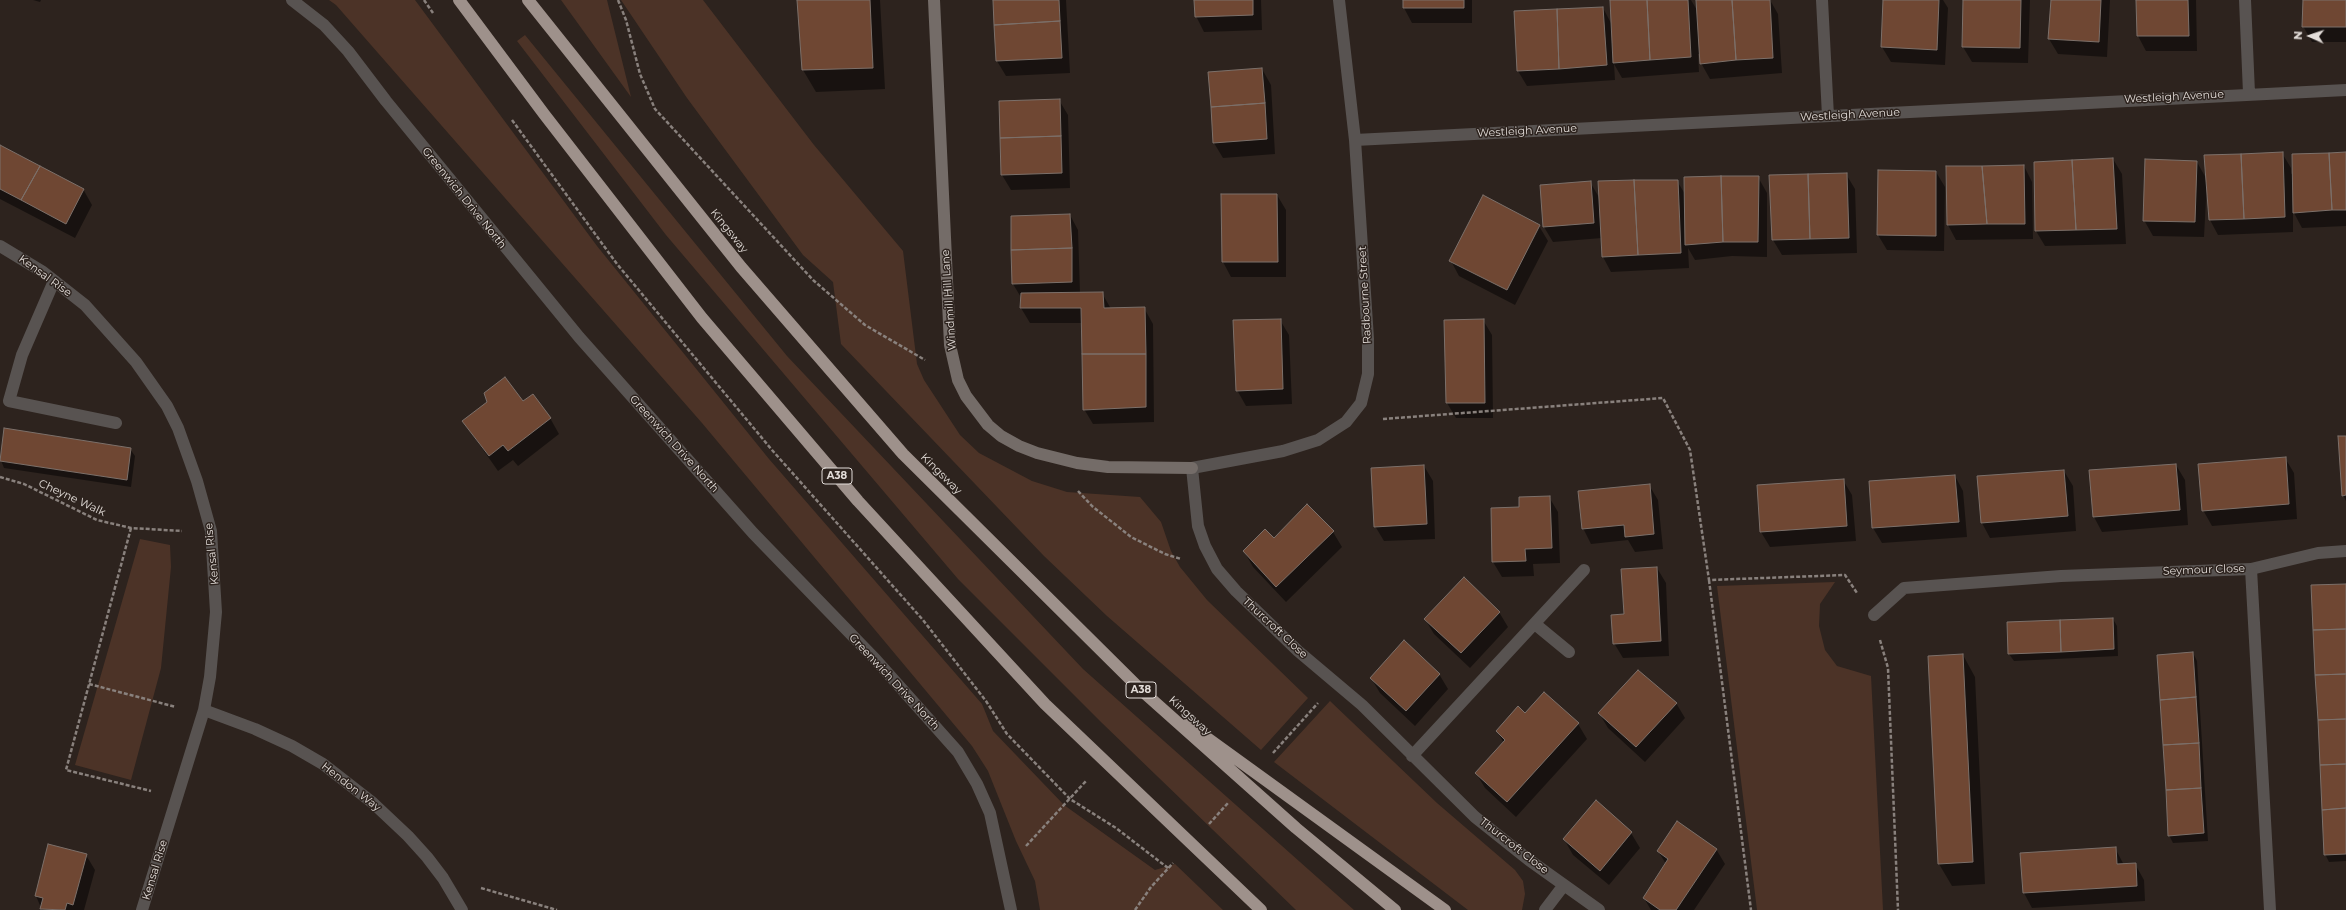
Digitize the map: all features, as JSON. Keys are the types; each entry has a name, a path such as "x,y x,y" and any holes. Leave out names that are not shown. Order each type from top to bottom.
{"highway":[{"name":"A38","path":"459,0 544,114 707,324 858,501 1045,704 1261,910"},
{"name":"Kingsway","path":"528,0 741,267 903,454 1140,689 1296,828 1395,910"},
{"path":"1140,689 1309,809 1445,910"}],"street":[{"name":"Greenwich Drive North","path":"292,0 324,25 348,51 386,101 579,337 753,533 876,660 948,741 977,784 990,813 1004,870 1011,910"},
{"name":"Windmill Hill Lane","path":"934,0 950,337 958,380 975,410 988,425 1019,446 1058,459 1108,467 1192,468"},
{"name":"Radbourne Street","path":"1192,468 1283,451 1318,440 1346,422 1361,403 1368,374 1368,339 1355,140 1338,0"},
{"path":"1822,0 1828,116"},
{"path":"2244,0 2249,93"},
{"name":"Westleigh Avenue","path":"1355,140 2249,93 2346,90"},
{"name":"Kensal Rise","path":"0,246 43,272 85,305 116,338 167,406 187,451 211,531 216,612 211,671 203,712 142,910"},
{"path":"54,281 22,355 9,401 116,423"},
{"name":"Thurcroft Close","path":"1192,468 1198,526 1205,546 1217,569 1236,591 1298,651 1362,705 1475,817 1599,910"},
{"path":"2251,568 2318,553 2346,551"},
{"name":"Seymour Close","path":"1874,615 1904,588 2061,576 2251,568 2270,910"},
{"path":"1412,756 1584,570"},
{"path":"1535,624 1569,652"},
{"name":"Hendon Way","path":"203,712 255,729 292,746 323,764 373,803 402,830 443,878 462,910"},
{"path":"1545,910 1564,885"}],"path":[{"path":"618,0 626,20 640,74 655,109 813,280 865,325 958,380"},
{"path":"1346,422 1663,398 1690,450 1710,580 1751,910"},
{"name":"Cheyne Walk","path":"0,477 24,484 97,520 132,528 211,531"},
{"path":"1077,489 1092,506 1131,537 1164,554 1217,569"},
{"path":"132,528 66,770 177,798"},
{"path":"1710,580 1845,575 1874,615 1888,668 1898,910"},
{"path":"89,684 203,712"},
{"path":"1004,870 1105,761"},
{"path":"443,878 557,910"}],"shaded area":[{"path":"329,0 415,0 597,246 769,459 982,704 993,731 1064,805 1155,870 1175,864 1223,910 1040,910 1035,881 1016,841 988,771 972,746 702,423 336,5"},
{"path":"561,0 607,0 631,97 574,18"},
{"path":"621,0 703,0 814,145 903,251 917,364 924,380 960,435 979,453 1032,481 1067,492 1140,497 1161,522 1171,551 1180,567 1207,600 1308,698 1261,750 1107,616 1044,556 841,344 833,282 803,255 687,98"},
{"path":"525,35 787,356 1083,669 1354,910 1296,910 1102,723 958,579 666,235 517,41"},
{"path":"140,539 170,545 171,567 161,668 131,780 75,765"},
{"path":"1835,582 1820,604 1819,626 1825,650 1837,666 1871,676 1883,910 1757,910 1717,586"},
{"path":"1330,701 1437,803 1515,870 1523,881 1525,894 1522,910 1468,910 1274,762"}],"building":[{"path":"797,0 870,0 873,68 802,70"},
{"path":"993,0 1059,0 1060,21 994,25"},
{"path":"1194,0 1253,0 1253,15 1195,17"},
{"path":"1403,0 1464,0 1464,8 1403,8"},
{"path":"1610,0 1647,0 1650,60 1613,63"},
{"path":"1647,0 1688,0 1691,57 1650,60"},
{"path":"1696,0 1732,0 1736,60 1700,64"},
{"path":"1732,0 1770,0 1773,58 1736,60"},
{"path":"1883,0 1939,0 1937,50 1881,47"},
{"path":"1963,0 2021,0 2020,48 1962,47"},
{"path":"2051,0 2101,0 2099,42 2048,39"},
{"path":"2136,0 2188,0 2189,36 2137,36"},
{"path":"2303,0 2346,0 2346,27 2302,27"},
{"path":"1603,7 1607,65 1559,69 1557,9"},
{"path":"1557,9 1559,69 1517,71 1514,11"},
{"path":"1060,21 1062,58 996,61 994,25"},
{"path":"1262,68 1265,103 1211,107 1208,72"},
{"path":"1060,99 1061,136 1000,138 999,101"},
{"path":"1265,103 1267,139 1213,143 1211,107"},
{"path":"1061,136 1062,173 1001,175 1000,138"},
{"path":"0,145 40,166 21,200 0,189"},
{"path":"2283,152 2285,217 2244,219 2241,154"},
{"path":"2346,152 2346,210 2332,210 2329,153"},
{"path":"2329,153 2332,210 2293,213 2292,154"},
{"path":"2241,154 2244,219 2209,220 2204,155"},
{"path":"2113,158 2117,229 2076,230 2072,160"},
{"path":"2145,159 2197,161 2195,222 2143,221"},
{"path":"2072,160 2076,230 2035,231 2034,162"},
{"path":"2024,165 2025,224 1987,224 1982,166"},
{"path":"40,166 84,189 66,224 21,200"},
{"path":"1946,166 1982,166 1987,224 1947,225"},
{"path":"1878,170 1936,171 1936,236 1877,235"},
{"path":"1847,173 1849,238 1810,239 1808,174"},
{"path":"1808,174 1810,239 1772,240 1769,175"},
{"path":"1721,176 1759,176 1758,242 1723,242"},
{"path":"1721,176 1723,242 1685,245 1684,177"},
{"path":"1634,180 1678,180 1681,253 1638,255"},
{"path":"1634,180 1638,255 1602,257 1598,181"},
{"path":"1591,181 1594,223 1543,227 1540,185"},
{"path":"1221,194 1277,194 1278,262 1222,262"},
{"path":"1483,195 1540,225 1507,290 1449,261"},
{"path":"1070,214 1072,248 1011,250 1011,216"},
{"path":"1072,248 1072,282 1012,284 1011,250"},
{"path":"1103,292 1104,308 1145,307 1146,354 1082,354 1081,308 1020,308 1021,293"},
{"path":"1281,319 1283,389 1236,391 1233,320"},
{"path":"1484,319 1485,403 1446,403 1444,320"},
{"path":"1082,354 1146,354 1146,407 1083,410"},
{"path":"505,377 523,401 533,394 551,418 508,451 503,445 489,456 462,421 487,402 484,393"},
{"path":"4,428 131,448 127,480 0,461"},
{"path":"2338,436 2346,436 2346,495 2342,496"},
{"path":"2286,457 2289,504 2202,511 2198,464"},
{"path":"2176,464 2180,510 2093,517 2089,470"},
{"path":"1424,465 1427,524 1374,527 1371,468"},
{"path":"2064,470 2068,516 1981,523 1977,476"},
{"path":"1955,475 1959,522 1872,528 1869,481"},
{"path":"1844,479 1847,526 1760,532 1757,485"},
{"path":"1650,484 1654,534 1625,537 1624,525 1582,529 1578,491"},
{"path":"1550,496 1552,548 1525,549 1526,561 1492,562 1491,508 1519,507 1519,497"},
{"path":"1307,504 1334,531 1276,587 1243,551 1265,529 1274,538"},
{"path":"1657,567 1661,641 1613,644 1611,615 1624,614 1621,569"},
{"path":"1464,577 1500,612 1461,653 1424,619"},
{"path":"2346,584 2346,629 2313,630 2311,585"},
{"path":"2113,618 2114,649 2061,652 2060,620"},
{"path":"2060,620 2061,652 2008,654 2007,622"},
{"path":"2346,629 2346,674 2315,675 2313,630"},
{"path":"1404,640 1440,674 1406,711 1370,678"},
{"path":"2193,652 2196,697 2160,700 2157,655"},
{"path":"1963,654 1973,862 1938,864 1928,656"},
{"path":"1638,670 1677,703 1636,747 1598,713"},
{"path":"2346,674 2346,719 2318,720 2315,675"},
{"path":"1544,692 1579,723 1507,802 1475,773 1505,740 1496,731 1518,706 1525,713"},
{"path":"2196,697 2199,743 2163,745 2160,700"},
{"path":"2346,719 2346,764 2320,765 2318,720"},
{"path":"2199,743 2201,788 2166,790 2163,745"},
{"path":"2346,764 2346,808 2322,810 2320,765"},
{"path":"2201,788 2204,833 2168,836 2166,790"},
{"path":"1596,800 1632,832 1600,871 1563,839"},
{"path":"2346,808 2346,854 2324,855 2322,810"},
{"path":"1677,821 1717,849 1676,910 1660,910 1643,898 1668,859 1657,851"},
{"path":"48,844 87,854 73,905 67,903 65,910 40,909 43,898 35,896"},
{"path":"2116,847 2117,864 2136,863 2137,886 2023,893 2020,853"}]}
